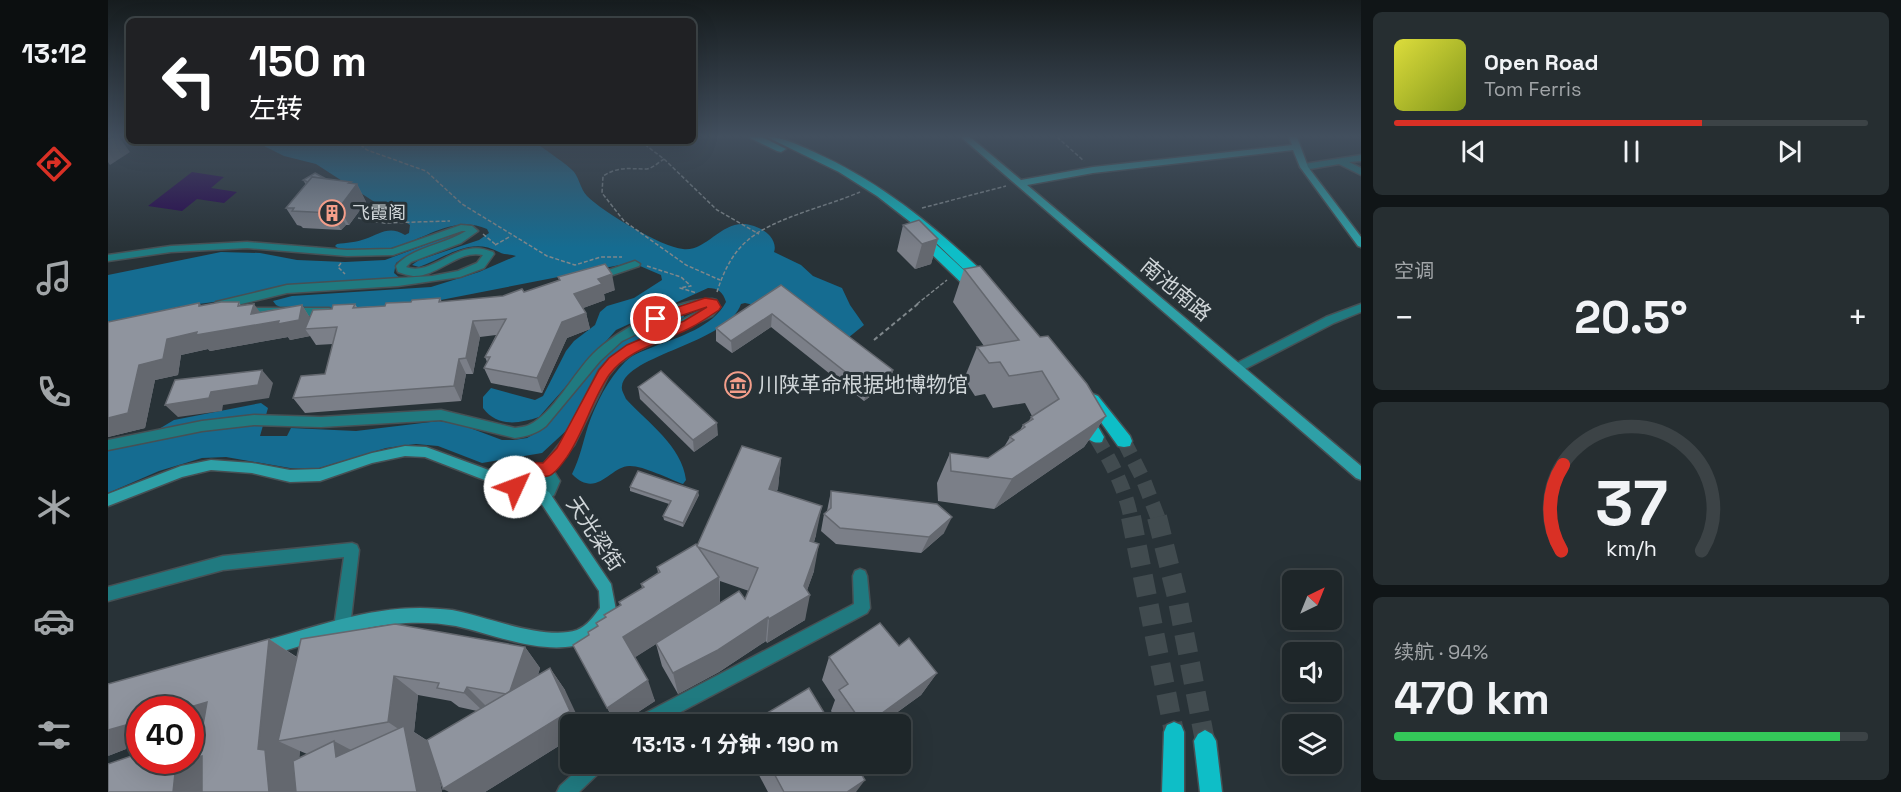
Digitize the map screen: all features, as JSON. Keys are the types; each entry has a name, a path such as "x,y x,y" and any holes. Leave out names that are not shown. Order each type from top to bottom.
{"main road":[{"path":"833,174 862,191 908,226 989,294 936,236 907,212 850,174"},
{"path":"1086,393 1124,441"},
{"path":"1074,409 1096,437"},
{"path":"1173,792 1174,732"},
{"path":"1205,741 1211,792"}],"street":[{"name":"南池南路","path":"1009,174 1361,474"},
{"path":"1020,183 1071,174"},
{"path":"1309,174 1361,244"},
{"path":"108,258 171,249 247,245 347,253 393,252 461,228 469,228 473,231 458,241 407,261 401,266 402,270 416,273 468,251 489,254 489,258 484,263 448,277 412,283 286,289 212,309 338,312"},
{"path":"582,281 635,264"},
{"path":"108,445 202,426 254,420 321,422 441,415 515,433 524,432 533,429 545,418 594,359 621,336 681,309 705,302 712,303 715,307 708,313 631,349 614,361 603,373 570,441 546,470"},
{"path":"1238,368 1330,320 1361,308"},
{"path":"108,500 181,472 212,465 252,468 290,476 320,475 372,458 405,451 426,452 505,482 516,482 527,470 539,468 546,470 553,481 544,496"},
{"name":"天光梁街","path":"249,653 342,627 399,616 426,615 453,618 534,637 560,640 582,637 597,626 608,610 606,590 544,496 531,500 524,499 516,492 516,482"},
{"path":"108,594 223,563 352,550 342,627"},
{"path":"661,714 862,608 860,576"},
{"path":"566,792 585,774"}],"path":[{"path":"429,174 462,204 547,256 575,265 601,257 625,257 635,264 681,277 691,286 680,288 698,293"},
{"path":"606,174 603,176 602,193 624,221 686,265 720,280"},
{"path":"680,174 717,210 759,234"},
{"path":"907,212 1020,183"},
{"path":"712,303 720,280 750,238 862,191"},
{"path":"358,218 384,223 425,223 446,220 455,222"},
{"path":"480,232 496,245"},
{"path":"485,252 511,236"},
{"path":"347,253 338,267 345,274 350,285"},
{"path":"874,340 959,271"}],"shaded area":[{"path":"189,174 224,177 211,188 237,192 224,203 197,199 182,211 148,206"},
{"path":"331,174 575,174 587,196 595,203 633,228 673,247 683,249 701,245 733,225 743,224 762,230 773,240 774,252 801,265 813,276 842,288 850,305 864,325 843,342 758,306 741,304 732,317 717,329 640,366 628,375 622,386 626,399 663,436 678,456 686,480 683,484 649,470 630,466 616,470 596,483 589,484 572,474 595,409 613,376 625,362 635,355 704,325 720,311 726,302 722,293 708,288 616,330 539,417 516,422 501,421 483,408 483,397 491,388 535,400 543,396 566,351 574,341 595,325 600,312 607,306 634,298 662,280 661,275 640,266 625,264 410,306 284,309 273,301 292,296 431,287 479,272 516,256 478,246 459,250 419,267 412,265 419,260 479,240 489,233 487,229 475,225 441,229 396,247 361,250 339,249 335,246 362,240 385,231 405,235 409,233 410,225"},
{"path":"457,233 457,236 396,263 394,273 400,278 285,285 250,297 177,307 108,327 108,275 221,252 260,253 297,260 345,262 385,260"},
{"path":"681,315 684,316 682,321 599,372 568,429 542,453 482,463 438,446 416,444 386,448 316,469 290,468 226,457 202,458 159,471 108,493 108,450 137,442 174,420 261,403 268,408 260,436 287,436 291,428 356,431 439,421 462,425 502,440 527,438 549,421 583,376 606,352 633,335"}],"building":[{"path":"313,174 326,179 312,177 308,182 303,180"},
{"path":"312,177 357,184 339,208 336,207 332,213 292,211 294,208 286,208"},
{"path":"919,220 938,239 922,244 903,225"},
{"path":"605,264 612,274 598,279 602,284 574,294 586,313 562,322 537,378 484,368 490,357 485,357 506,319 473,321 466,358 459,359 454,386 293,398 301,376 325,374 337,327 305,329 313,310 332,309 333,305 355,304 353,308 385,306 386,303 411,302 412,300 440,298 439,302 503,296 522,289 524,292 560,280 558,277"},
{"path":"980,266 1040,337 1048,336 1087,384 1106,416 1012,479 951,471 950,453 988,458 1014,440 1010,437 1025,427 1023,425 1033,419 1031,417 1059,399 1042,371 1009,376 1000,362 989,363 977,347 1019,340 964,269"},
{"path":"781,285 893,370 867,389 772,314 731,341 716,328"},
{"path":"239,302 238,306 254,304 251,314 302,305 299,320 278,324 279,321 196,335 197,332 167,339 163,359 139,365 128,413 108,418 108,322 199,303 199,306"},
{"path":"262,370 258,385 211,392 209,398 165,405 175,380"},
{"path":"661,371 717,423 693,440 638,387"},
{"path":"742,446 781,458 769,489 822,506 810,541 819,544 804,586 810,595 769,619 768,617 718,650 673,673 656,643 739,591 745,599 758,568 698,547 719,577 623,637 648,680 607,708 573,645 589,635 588,632 598,626 596,623 606,617 604,615 621,605 619,602 644,587 641,584 660,572 657,567 696,544 697,546"},
{"path":"638,471 698,491 683,523 663,516 671,501 630,487"},
{"path":"831,491 937,504 952,517 929,537 840,528 824,514 831,508"},
{"path":"880,623 899,646 909,638 937,673 881,714 856,714 839,690 848,684 829,657"},
{"path":"395,624 525,647 510,691 506,694 467,687 464,693 437,688 439,683 394,676 388,722 278,741 301,639"},
{"path":"269,639 258,749 265,750 269,792 202,792 204,719 207,702 204,703 204,696 126,696 126,725 108,730 108,684"},
{"path":"550,668 570,711 560,714 560,717 443,789 427,740"},
{"path":"809,688 825,714 766,714"},
{"path":"404,726 417,792 296,792 293,761 334,741 336,757"},
{"path":"126,758 126,774 175,774 173,792 108,792 108,764"},
{"path":"774,774 861,774 865,780 847,792 784,792"}],"tunnel":[{"path":"1096,437 1117,476 1131,518"},
{"path":"1124,441 1143,479 1158,518"},
{"path":"1131,517 1174,732"},
{"path":"1157,517 1178,601 1205,741"}],"place":[{"name":"飞霞阁","path":"332,213"},
{"name":"川陕革命根据地博物馆","path":"738,385"}],"route":[{"path":"515,487 522,473 533,468 546,470 562,452 570,441 603,373 614,361 631,349 688,324 715,307 712,303 705,302 656,319"}]}
